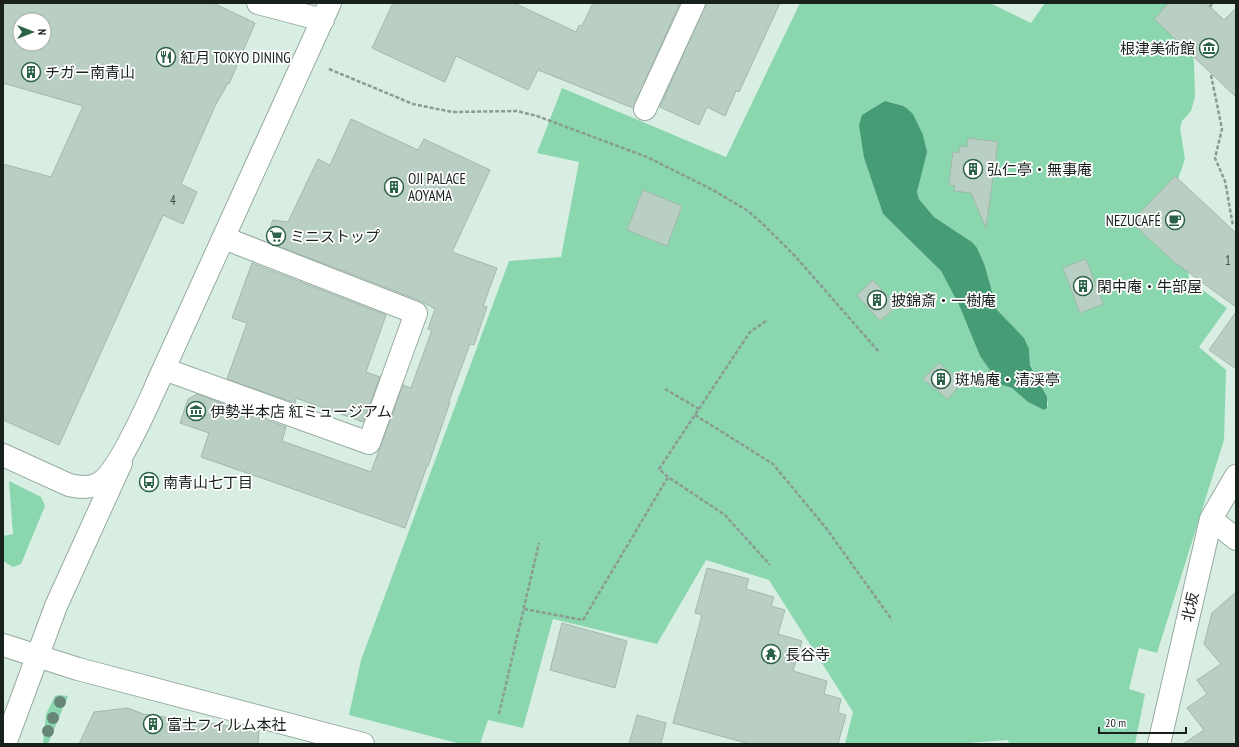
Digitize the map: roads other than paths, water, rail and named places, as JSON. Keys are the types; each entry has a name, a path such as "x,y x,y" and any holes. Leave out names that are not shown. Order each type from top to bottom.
{"street":[{"path":"5,744 36,656 56,606 327,12 258,3"},
{"path":"645,108 694,3"},
{"path":"164,369 369,443 416,314 224,238"},
{"path":"3,455 69,485 78,487 96,485 108,476 124,450 164,369"},
{"name":"北坂","path":"1159,744 1211,519 1236,476"},
{"path":"1211,519 1236,539"},
{"path":"3,645 78,669 363,744"}],"place":[{"name":"根津美術館","path":"1209,48"},
{"name":"紅月 TOKYO DINING","path":"166,57"},
{"name":"チガー南青山","path":"31,72"},
{"name":"弘仁亭・無事庵","path":"973,169"},
{"name":"OJI PALACE AOYAMA","path":"394,187"},
{"name":"NEZUCAFÉ","path":"1175,220"},
{"name":"ミニストップ","path":"276,236"},
{"name":"閑中庵・牛部屋","path":"1083,286"},
{"name":"披錦斎・一樹庵","path":"877,300"},
{"name":"斑鳩庵・清渓亭","path":"941,379"},
{"name":"伊勢半本店 紅ミュージアム","path":"196,411"},
{"name":"南青山七丁目","path":"149,482"},
{"name":"長谷寺","path":"771,654"},
{"name":"富士フィルム本社","path":"153,724"}]}
